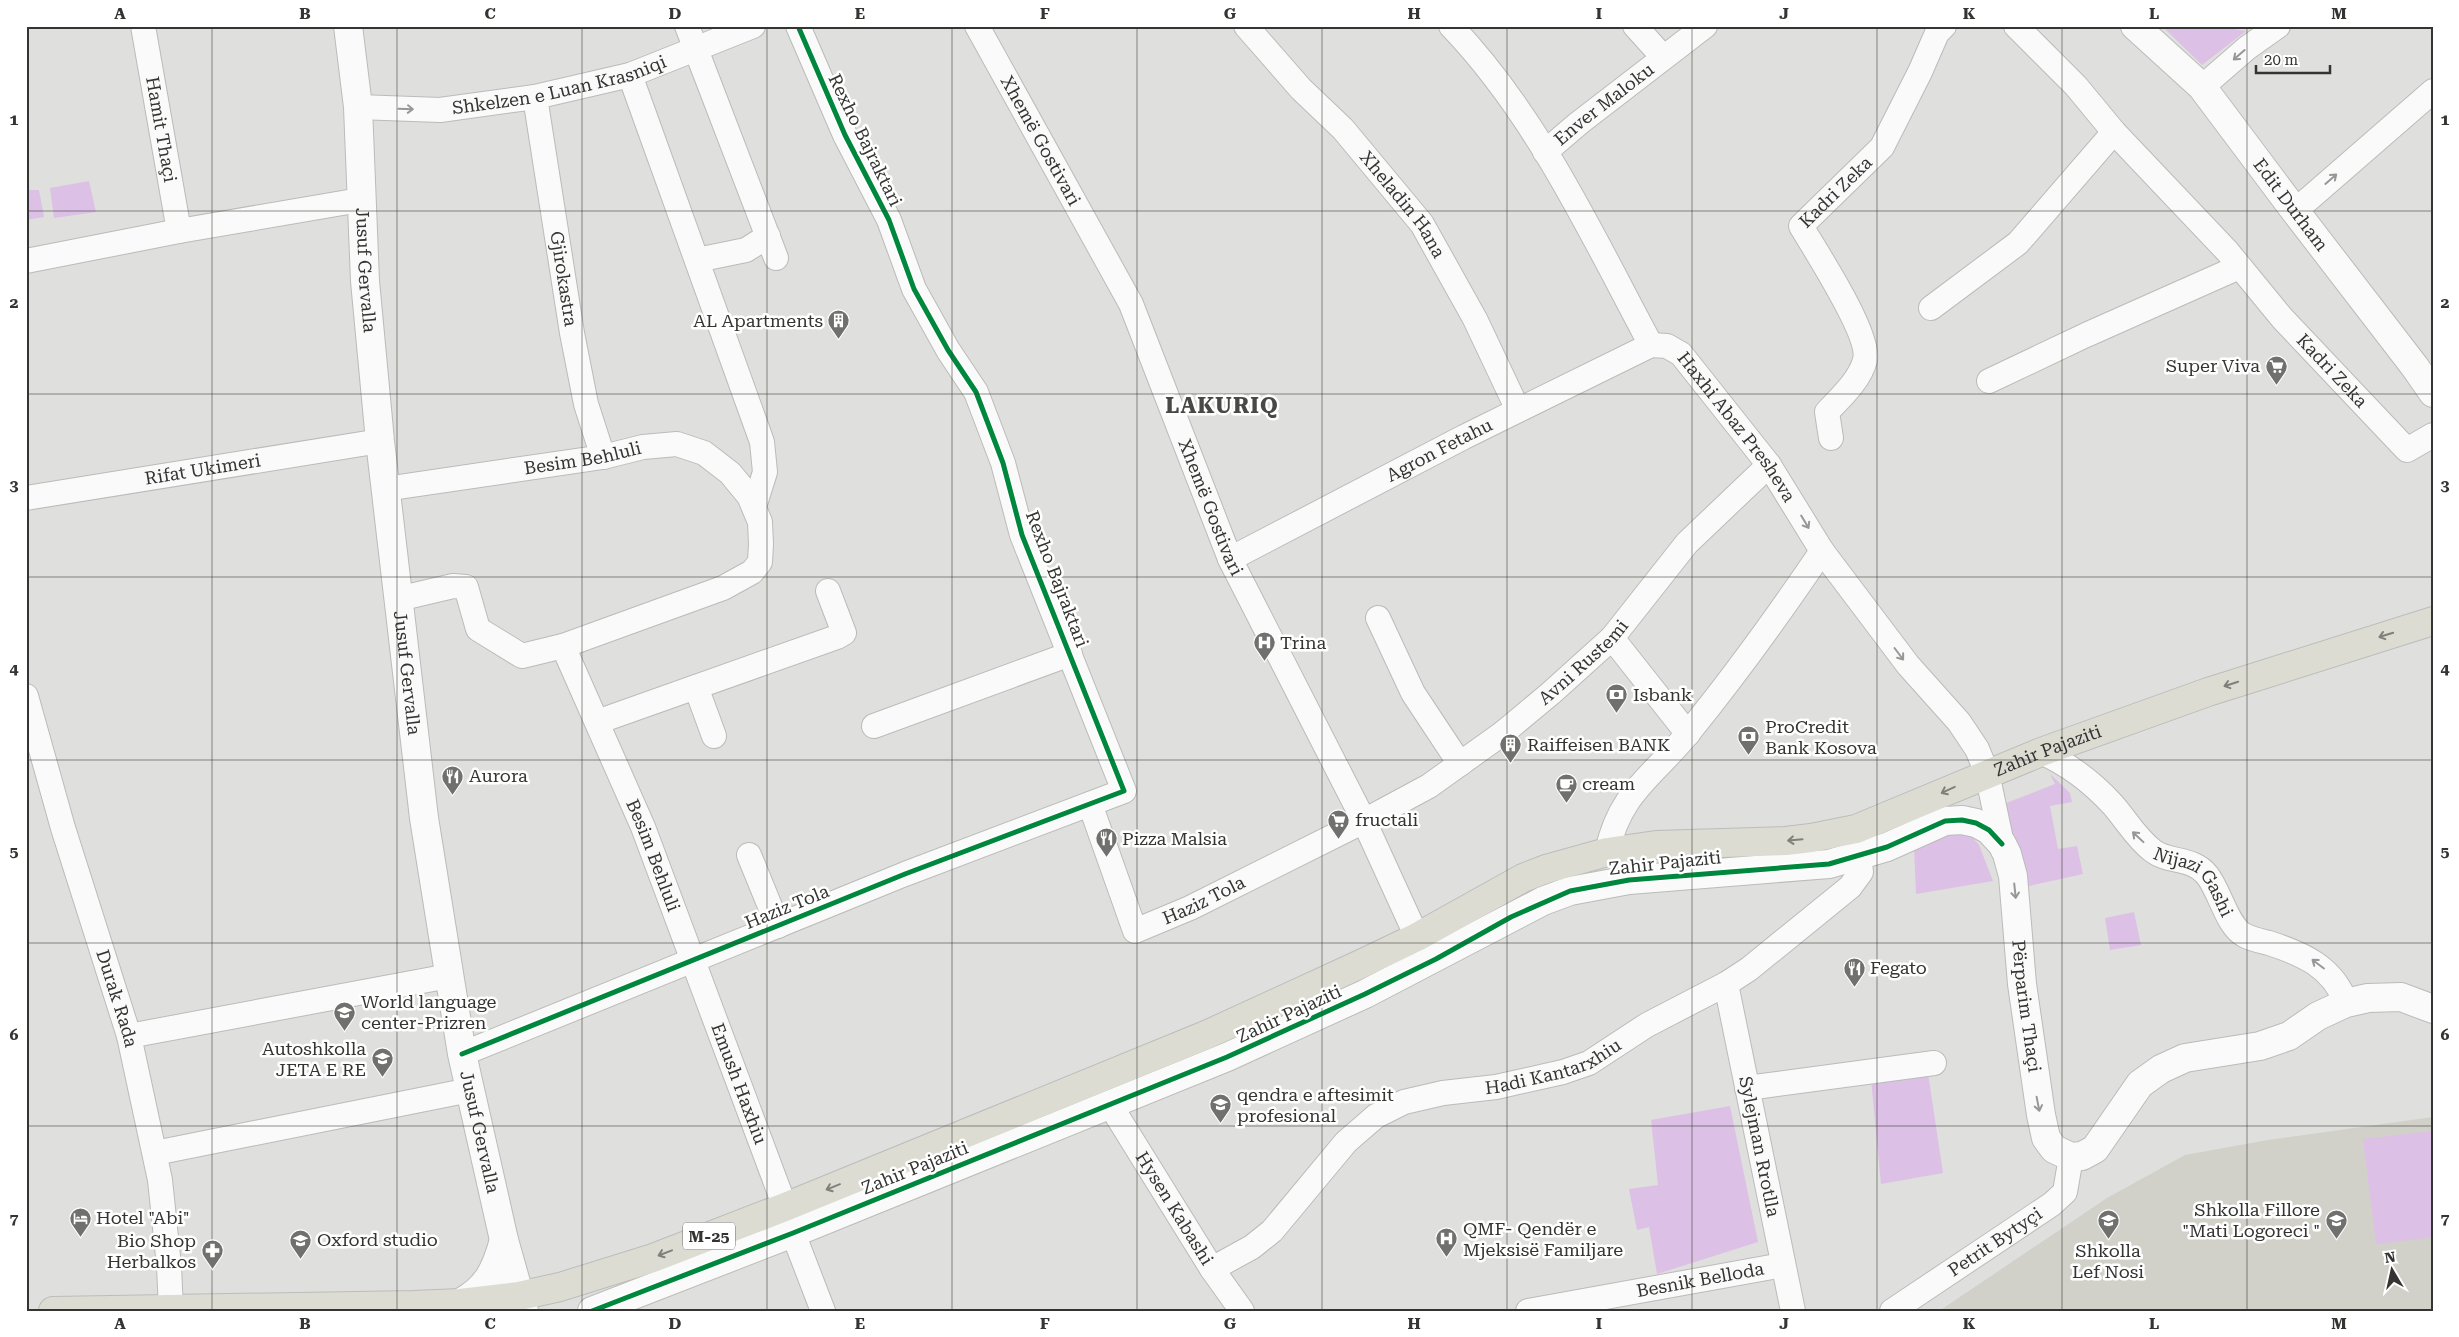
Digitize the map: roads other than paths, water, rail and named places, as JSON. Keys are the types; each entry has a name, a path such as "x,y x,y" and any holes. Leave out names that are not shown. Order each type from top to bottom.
{"main road":[{"name":"Zahir Pajaziti","path":"521,1303 560,1287 653,1258 785,1207 1206,1035 1417,937 1523,878 1578,859 1607,852 1656,845 1794,840 1856,829 1906,810 1987,772 2040,752 2208,692 2433,621"},
{"name":"M-25","path":"53,1311 521,1303"}],"street":[{"name":"Hamit Thaçi","path":"143,26 179,231"},
{"name":"Jusuf Gervalla","path":"348,26 358,107 360,200 365,281 380,441 424,818 462,1054 504,1240 521,1303"},
{"path":"687,26 776,258"},
{"name":"Shkelzen e Luan Krasniqi","path":"358,107 440,110 535,97 630,75 753,26"},
{"name":"Rexho Bajraktari","path":"798,26 845,134 889,220 914,289 948,350 976,392 1003,463 1022,535 1124,791"},
{"name":"Xhemë Gostivari","path":"977,26 1131,304 1230,559 1364,821 1417,937"},
{"name":"Xheladin Hana","path":"1246,26 1301,89 1343,129 1422,224 1475,319 1518,410"},
{"path":"1451,26 1501,85 1545,152 1651,345"},
{"name":"Enver Maloku","path":"1635,26 1663,57"},
{"name":"Enver Maloku","path":"1545,152 1579,123 1705,26"},
{"name":"Kadri Zeka","path":"1830,438 1827,412 1853,383 1866,358 1861,331 1800,226 1882,147 1920,72 1937,33 1944,26"},
{"name":"Kadri Zeka","path":"2016,26 2076,86 2114,132 2240,267 2282,318 2407,450 2433,436"},
{"name":"Edit Durham","path":"2135,26 2202,87 2415,367 2433,394"},
{"path":"2202,87 2247,48 2278,26"},
{"path":"630,75 762,442 765,472 754,507"},
{"path":"2295,211 2433,91"},
{"name":"Gjirokastra","path":"535,97 572,333 586,404 604,457"},
{"path":"1931,308 2018,243 2114,132"},
{"path":"26,261 179,231 360,200"},
{"path":"698,260 746,250 768,236"},
{"path":"1989,381 2086,335 2240,267"},
{"name":"Agron Fetahu","path":"1230,559 1518,410 1651,345"},
{"name":"Haxhi Abaz Presheva","path":"1651,345 1667,346 1681,354 1769,464 1822,551 1908,665 1959,722 1977,749 1987,772 2002,844"},
{"name":"Rifat Ukimeri","path":"26,498 380,441"},
{"name":"Besim Behluli","path":"386,490 604,457 643,447 677,444 704,453 730,473 749,496 760,522 760,562 752,572 723,588 563,646 522,656 478,629 466,586 453,586 398,599"},
{"name":"Avni Rustemi","path":"1364,821 1429,786 1503,733 1551,693 1612,638 1687,543 1769,464"},
{"path":"1607,852 1611,832 1619,812 1637,788 1688,734 1775,620 1822,551"},
{"path":"597,722 837,638 844,633 828,591"},
{"path":"1378,618 1413,693 1460,764"},
{"path":"1612,638 1688,734"},
{"name":"Besim Behluli","path":"563,646 643,827 692,961"},
{"name":"Rexho Bajraktari","path":"874,726 1070,654"},
{"path":"696,687 714,736"},
{"name":"Durak Rada","path":"26,696 63,828 129,1036 155,1153 169,1266 171,1310"},
{"name":"Nijazi Gashi","path":"2040,752 2058,759 2082,777 2113,806 2131,831 2154,852 2192,862 2206,873 2220,894 2229,918 2242,935 2313,960 2331,975 2346,1003"},
{"name":"Haziz Tola","path":"462,1054 905,874 1124,791"},
{"name":"Haziz Tola","path":"1090,804 1135,930 1190,908 1364,821"},
{"name":"Zahir Pajaziti","path":"592,1311 793,1233 1109,1103 1227,1057 1365,994 1436,959 1511,917 1570,891 1629,880 1727,870 1829,864 1861,856 1944,821 1962,820 1976,823 1989,830 2002,844"},
{"name":"Hadi Kantarxhiu","path":"1212,1269 1252,1247 1272,1231 1346,1142 1376,1116 1404,1102 1443,1093 1496,1087 1563,1072 1589,1063 1647,1025 1726,984 1749,969 1850,887 1861,872 1861,856 1856,829"},
{"name":"Përparim Thaçi","path":"2002,844 2013,876 2022,984 2040,1116 2046,1138 2054,1149 2071,1157"},
{"name":"Haziz Tola","path":"750,856 778,926"},
{"name":"Emush Haxhiu","path":"692,961 785,1207"},
{"path":"129,1036 449,976"},
{"name":"Sylejman Rrotlla","path":"1726,984 1793,1310"},
{"path":"2071,1157 2082,1156 2095,1149 2140,1084 2161,1069 2185,1058 2260,1046 2289,1036 2318,1016 2346,1003 2368,998 2400,997 2433,1009"},
{"path":"1747,1088 1934,1064"},
{"path":"155,1153 470,1090"},
{"name":"Hysen Kabashi","path":"1109,1103 1212,1269 1242,1311"},
{"name":"Petrit Bytyçi","path":"1892,1311 2052,1204 2065,1192 2071,1157"},
{"path":"793,1233 822,1311"},
{"path":"460,1303 476,1294 484,1285 499,1256 504,1240"},
{"name":"Besnik Belloda","path":"1528,1311 1783,1265"}],"place":[{"name":"AL Apartments","path":"839,340"},
{"name":"Super Viva","path":"2276,385"},
{"name":"Trina","path":"1264,662"},
{"name":"Isbank","path":"1617,714"},
{"name":"ProCredit Bank Kosova","path":"1749,756"},
{"name":"Raiffeisen BANK","path":"1511,764"},
{"name":"Aurora","path":"453,795"},
{"name":"cream","path":"1566,803"},
{"name":"fructali","path":"1339,839"},
{"name":"Pizza Malsia","path":"1106,858"},
{"name":"Fegato","path":"1854,987"},
{"name":"World language center-Prizren","path":"345,1031"},
{"name":"Autoshkolla JETA E RE","path":"382,1078"},
{"name":"qendra e aftesimit profesional","path":"1221,1124"},
{"name":"Hotel \"Abi\"","path":"80,1237"},
{"name":"Shkolla Fillore \"Mati Logoreci \"","path":"2336,1239"},
{"name":"Shkolla Lef Nosi","path":"2108,1240"},
{"name":"QMF- Qendër e Mjeksisë Familjare","path":"1447,1258"},
{"name":"Oxford studio","path":"301,1259"},
{"name":"Bio Shop Herbalkos","path":"212,1270"}],"district":[{"name":"LAKURIQ","path":"1222,405"}]}
